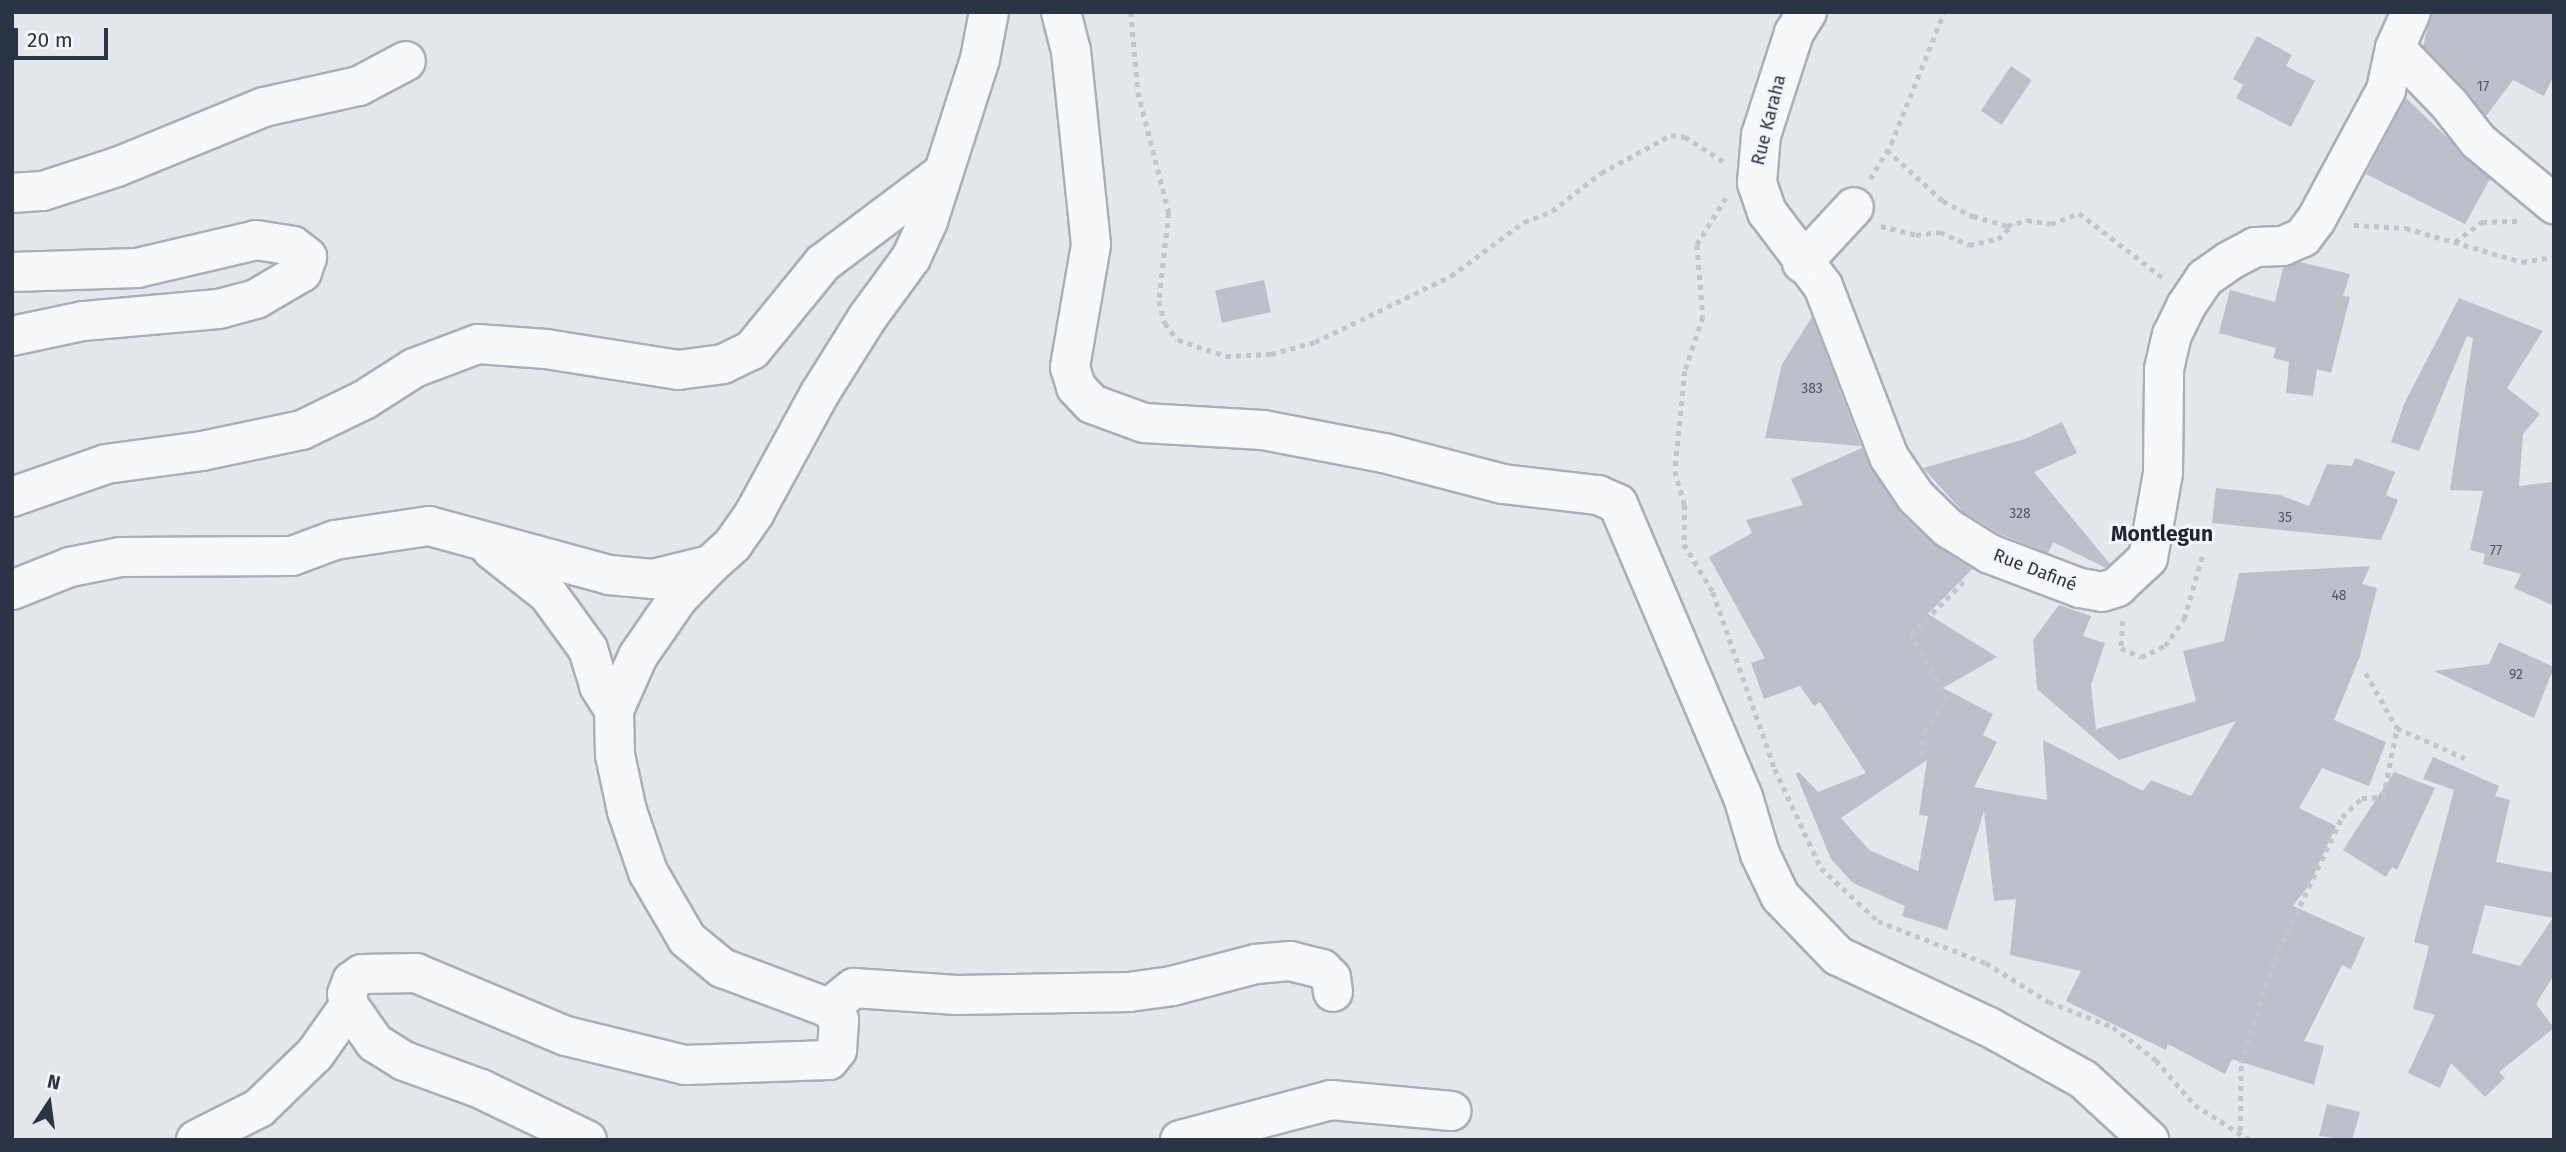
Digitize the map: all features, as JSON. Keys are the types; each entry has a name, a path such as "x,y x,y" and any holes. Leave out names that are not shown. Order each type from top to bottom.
{"street":[{"path":"196,1140 259,1108 315,1054 349,1006 352,981 362,974 416,973 566,1036 628,1055 685,1065 751,1066 829,1060 841,1037 839,1020 829,1008 722,968 687,939 670,916 627,811 615,755 614,710 638,656 678,598 733,544 755,512 827,383 911,258 943,173 980,59 989,12"},
{"path":"1061,12 1071,51 1091,245 1070,367 1076,387 1093,404 1144,423 1263,430 1384,453 1503,484 1598,495 1618,504 1743,797 1760,854 1780,896 1838,956 1989,1027 2083,1079 2149,1140"},
{"name":"Rue Karaha","path":"1802,263 1767,212 1748,171 1778,79 1807,12"},
{"path":"2117,587 2148,558 2164,472 2164,369 2172,335 2205,278 2255,247 2283,246 2303,237 2316,220 2386,90 2395,48 2411,12"},
{"path":"2395,48 2449,104 2478,141 2542,211"},
{"path":"12,193 44,191 117,167 264,107 359,86 406,61"},
{"path":"12,497 106,464 202,451 302,430 364,400 414,368 478,345 546,349 678,370 723,364 752,350 823,263 943,173"},
{"path":"1802,263 1848,215"},
{"path":"12,272 138,268 256,240 293,246 307,257 302,272 256,299 218,309 83,321 12,336"},
{"name":"Rue Dafiné","path":"1802,263 1823,286 1889,457 1916,497 1948,528 1990,554 2080,588 2102,592 2117,587"},
{"path":"12,590 70,568 120,557 292,555 335,540 429,526 610,575 653,579 710,565"},
{"path":"478,539 548,594 588,649 599,686 614,710"},
{"path":"829,1008 854,988 957,995 1129,992 1172,986 1256,964 1290,961 1322,969 1331,978 1333,992"},
{"path":"349,1006 375,1043 404,1061 493,1094 587,1140"},
{"path":"1180,1140 1331,1100 1451,1111"}],"path":[{"path":"1131,12 1138,92 1169,213 1159,301 1165,323 1178,340 1226,356 1271,354 1315,342 1451,276 1524,222 1552,211 1601,173 1671,135 1685,137 1748,171 1697,246 1703,317 1685,370 1675,471 1685,505 1684,544 1713,592 1775,769 1821,868 1878,921 1986,963 2049,1002 2113,1027 2156,1060 2195,1104 2241,1130 2250,1140"},
{"path":"1944,12 1887,150 1848,215 1916,234 1940,232 1969,245 1998,239 2013,225 2027,219 2051,224 2078,213 2116,238 2135,261 2195,293"},
{"path":"1887,150 1943,201 1973,216 2013,225"},
{"path":"2454,242 2482,222 2542,211"},
{"path":"2316,220 2335,227 2400,226 2522,262 2554,257"},
{"path":"2117,587 2124,604 2121,648 2141,657 2165,646 2184,619 2203,553"},
{"path":"1921,756 1924,731 1947,699 1911,635 1990,554"},
{"path":"2366,673 2397,727 2465,758"},
{"path":"2241,1130 2241,1063 2274,960 2342,817 2362,797 2383,797 2397,727"}],"building":[{"path":"2432,12 2554,12 2554,75 2544,96 2513,80 2486,116 2423,46"},
{"path":"2257,36 2292,55 2286,66 2315,81 2291,127 2236,98 2243,85 2233,79"},
{"path":"2011,66 2032,80 2002,125 1981,111"},
{"path":"2406,98 2490,179 2465,224 2366,174"},
{"path":"2300,262 2350,274 2343,296 2350,297 2331,373 2317,369 2313,396 2286,393 2289,362 2273,358 2276,348 2219,333 2230,290 2275,302 2283,268"},
{"path":"1264,280 1271,312 1222,323 1215,290"},
{"path":"2459,298 2543,331 2507,388 2540,414 2523,434 2519,486 2554,482 2554,606 2514,588 2521,574 2483,564 2485,554 2470,550 2483,491 2450,490 2473,338 2467,336 2419,451 2391,442 2405,402"},
{"path":"1812,317 1861,446 1765,438 1782,364"},
{"path":"2062,422 2077,453 2034,472 2110,564 2106,568 2053,542 2048,553 2000,534 1962,511 1923,468 2025,439"},
{"path":"1862,448 1901,513 1933,544 1972,569 1928,614 1997,657 1943,688 1993,714 1983,735 1997,742 1974,787 2047,800 2043,740 2143,791 2151,780 2191,796 2236,721 2119,760 2037,689 2033,640 2059,605 2091,616 2083,636 2105,643 2091,685 2096,729 2196,701 2183,651 2224,641 2239,573 2370,566 2362,584 2377,588 2360,656 2334,720 2386,742 2369,786 2322,768 2299,808 2336,826 2309,885 2293,906 2365,938 2351,969 2342,965 2304,1041 2324,1046 2314,1085 2232,1059 2225,1074 2168,1044 2166,1050 2066,1001 2081,971 2010,955 2016,899 1994,901 1984,811 1947,930 1902,916 1905,906 1853,883 1831,859 1796,774 1799,772 1818,792 1866,773 1820,702 1814,706 1800,686 1764,699 1751,663 1765,658 1709,557 1752,533 1746,520 1803,505 1791,479","holes":["1927,760 1919,815 1928,816 1918,871 1869,850 1841,818"]},
{"path":"2355,458 2395,472 2386,495 2398,500 2381,540 2212,523 2216,488 2280,495 2309,506 2327,464 2352,466"},
{"path":"2499,642 2554,667 2534,718 2434,671 2489,664"},
{"path":"2433,757 2499,786 2495,796 2510,800 2496,862 2554,873 2554,975 2536,1004 2554,1028 2499,1072 2505,1078 2485,1097 2451,1063 2440,1088 2408,1073 2435,1015 2413,1009 2429,946 2414,942 2454,790 2423,779","holes":["2485,905 2553,918 2520,966 2472,953"]},
{"path":"2394,772 2435,788 2397,870 2392,867 2386,877 2343,850"},
{"path":"2327,1104 2360,1112 2352,1140 2319,1136"}],"district":[{"name":"Montlegun","path":"2162,534"}]}
